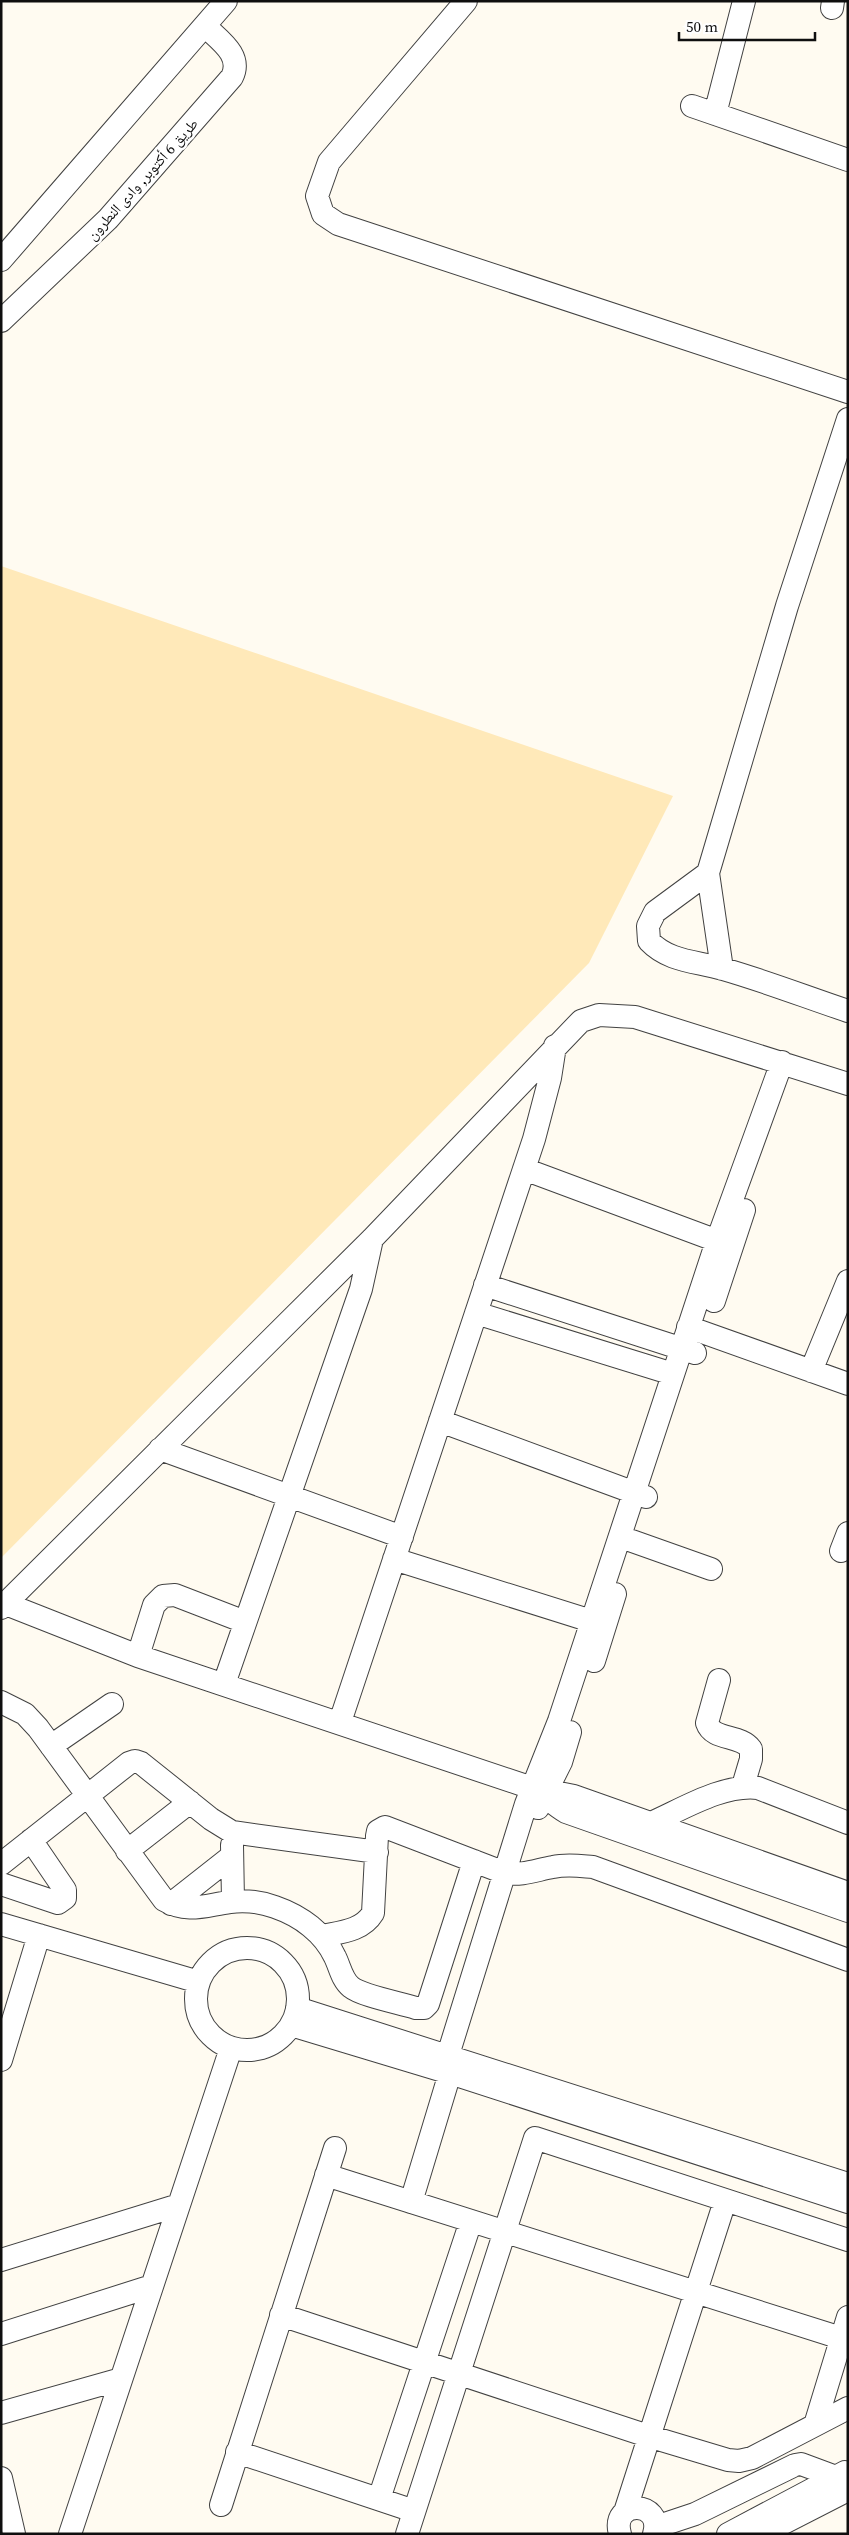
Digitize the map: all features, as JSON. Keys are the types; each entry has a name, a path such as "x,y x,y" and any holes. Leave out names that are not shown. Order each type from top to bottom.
{"street":[{"path":"1,260 226,1"},
{"path":"466,1 329,162 317,196 323,214 338,224 848,392"},
{"path":"715,114 744,1"},
{"name":"طريق 6 أكتوبر, وادى النطرون","path":"1,321 108,219 232,78 236,64 234,57 205,26"},
{"path":"692,106 848,160"},
{"path":"722,968 708,874 787,606 848,419"},
{"path":"708,874 655,912 648,926 648,941 670,957 722,968 848,1011"},
{"path":"848,1100 785,1070 635,1018 599,1015 581,1021 372,1239 3,1606 138,1656 340,1722 538,1791 567,1794 644,1830 848,1911"},
{"path":"340,1722 524,1169 543,1109 555,1046"},
{"path":"785,1070 848,1084"},
{"path":"598,1623 692,1340 785,1070"},
{"path":"524,1169 725,1243"},
{"path":"224,1684 361,1289 372,1239"},
{"path":"812,1371 848,1281"},
{"path":"485,1285 812,1371 848,1384"},
{"path":"476,1313 673,1374"},
{"path":"411,2202 559,1720 632,1541 640,1495 673,1374 692,1340"},
{"path":"440,1421 640,1495"},
{"path":"160,1449 289,1498 402,1537"},
{"path":"632,1541 711,1569"},
{"path":"394,1559 598,1623"},
{"path":"138,1656 154,1605 162,1596 175,1595 245,1622"},
{"path":"719,1680 707,1723 712,1732 744,1741 751,1749 751,1759 743,1786"},
{"path":"1,1702 25,1714 51,1746 158,1895 171,1904 197,1909 233,1901 248,1901 277,1908 303,1921 322,1936 335,1956 344,1978 355,1990 424,2008 428,2004 474,1861"},
{"path":"51,1746 112,1704"},
{"path":"1,1864 135,1760 222,1827 232,1832 377,1852"},
{"path":"644,1830 729,1790 743,1786 758,1788 848,1823"},
{"path":"127,1851 190,1802"},
{"path":"322,1936 356,1928 369,1920 375,1906 378,1831 384,1827 389,1827 511,1874 554,1866 594,1867 848,1960"},
{"path":"644,1830 848,1893"},
{"path":"232,1832 233,1901"},
{"path":"1,1884 58,1903 66,1898 65,1890 31,1840"},
{"path":"171,1904 232,1856"},
{"path":"1,1924 199,1982"},
{"path":"1,2060 9,2003 39,1935"},
{"path":"248,1948 272,1954 290,1972 298,1996 294,2016 278,2040 260,2049 241,2050 231,2048 213,2038 201,2022 196,2002 199,1982 205,1970 223,1954 248,1948"},
{"path":"294,2016 848,2184"},
{"path":"70,2534 231,2048"},
{"path":"454,2063 848,2202"},
{"path":"407,2534 535,2138 848,2240"},
{"path":"221,2505 335,2148"},
{"path":"326,2175 695,2292 845,2327 814,2425"},
{"path":"616,2526 648,2436 725,2200"},
{"path":"1,2260 179,2205"},
{"path":"379,2499 471,2221"},
{"path":"1,2334 152,2286"},
{"path":"281,2315 648,2436 739,2461 752,2458 848,2408"},
{"path":"1,2413 121,2378"},
{"path":"237,2452 414,2511"},
{"path":"616,2526 632,2508 641,2508 649,2512 654,2519 655,2530 695,2514 795,2465 801,2464 844,2479"},
{"path":"1,2478 14,2534"},
{"path":"728,2534 844,2479"},
{"path":"762,2534 844,2479"}],"sand":[{"path":"1,566 673,796 589,963 1,1558"}]}
